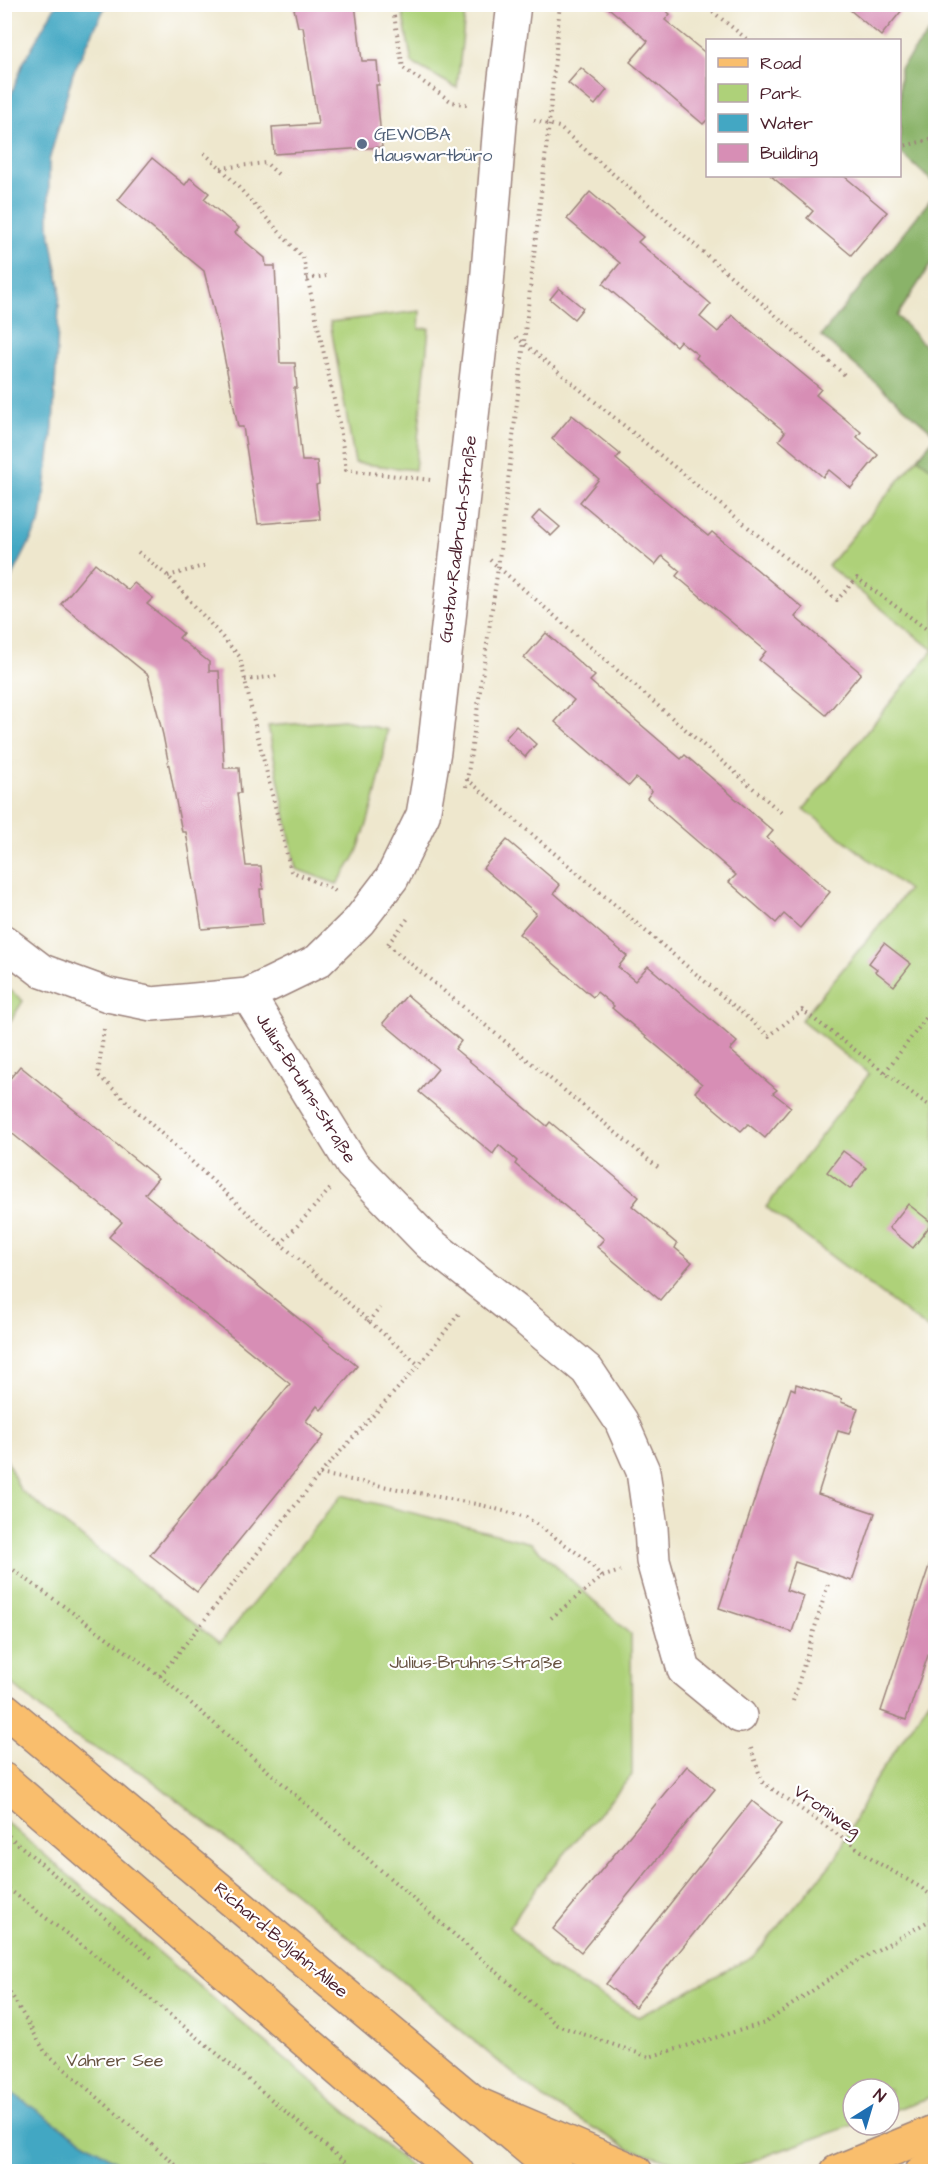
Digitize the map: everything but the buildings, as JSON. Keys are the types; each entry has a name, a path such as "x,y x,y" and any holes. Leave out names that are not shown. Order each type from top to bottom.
{"main road":[{"name":"Richard-Boljahn-Allee","path":"4,1709 557,2172"},
{"path":"4,1780 457,2172"},
{"path":"477,2104 636,2172"},
{"path":"837,2172 936,2131"},
{"path":"922,2172 936,2164"}],"street":[{"name":"Gustav-Radbruch-Straße","path":"248,995 318,961 359,921 392,878 423,815 434,751 460,534 498,174 501,111 514,4"},
{"path":"4,942 42,971 108,995 152,1004 248,995"},
{"name":"Julius-Bruhns-Straße","path":"248,995 352,1164 429,1243 587,1370 621,1421 643,1471 651,1528 652,1561 684,1670 740,1716"}],"path":[{"path":"392,4 403,68 452,102 501,111 559,127 848,377"},
{"path":"703,4 747,39"},
{"path":"901,147 936,138"},
{"path":"204,153 221,168 303,258 340,427 346,470 465,484"},
{"path":"221,168 266,163 281,177"},
{"path":"307,279 326,276"},
{"path":"484,311 837,600 857,578 936,636"},
{"path":"460,534 784,815"},
{"path":"138,552 168,576 240,657 291,871 334,890 359,921 661,1170"},
{"path":"168,576 207,565"},
{"path":"245,680 277,676"},
{"path":"434,751 769,1036 802,1010 936,1111"},
{"path":"108,995 98,1075 281,1244 419,1365"},
{"path":"885,1072 936,1005"},
{"path":"281,1244 352,1164"},
{"path":"160,1676 320,1474 419,1365 482,1284"},
{"path":"368,1322 380,1308"},
{"path":"320,1474 481,1505 526,1517 587,1560 602,1577"},
{"path":"551,1618 602,1577 652,1561"},
{"path":"4,1563 32,1581 160,1676 556,2025 649,2057 765,2023 847,1967 936,1917"},
{"path":"793,1701 828,1584"},
{"name":"Vroniweg","path":"740,1716 762,1782 880,1864 936,1899"},
{"path":"4,1885 154,2002 356,2172"},
{"path":"4,1982 45,2052 184,2172"}],"green space":[{"path":"401,5 466,5 457,88 412,63"},
{"path":"935,25 935,184 901,153 901,67"},
{"path":"935,194 935,258 897,316 935,356 935,434 821,336"},
{"path":"420,311 419,329 429,328 415,470 355,463 330,322"},
{"path":"935,437 935,1334 766,1207 869,1074 801,1020 908,890 804,809 933,650 828,566"},
{"path":"935,437 935,471 918,458"},
{"path":"344,720 387,730 380,776 367,823 355,856 337,884 296,869 268,726"},
{"path":"5,986 23,1001 5,1030"},
{"path":"5,1456 20,1490 220,1643 342,1495 531,1543 631,1635 632,1775 542,1880 509,1927 548,1967 638,2017 754,1956 836,1858 871,1786 935,1692 935,2095 901,2108 901,2077 841,2077 841,2129 720,2172 703,2171 628,2148 544,2099 295,1893 145,1775 71,1735 5,1678"},
{"name":"Vahrer See","path":"5,1821 416,2171 5,2171"}],"water":[{"path":"56,5 106,5 73,73 49,161 49,226 60,287 53,427 41,520 7,587 5,645 5,111 23,63"},
{"name":"Vahrer See","path":"5,2088 116,2161 128,2171 5,2171"}],"place":[{"name":"GEWOBA Hauswartbüro","path":"362,144"}]}
